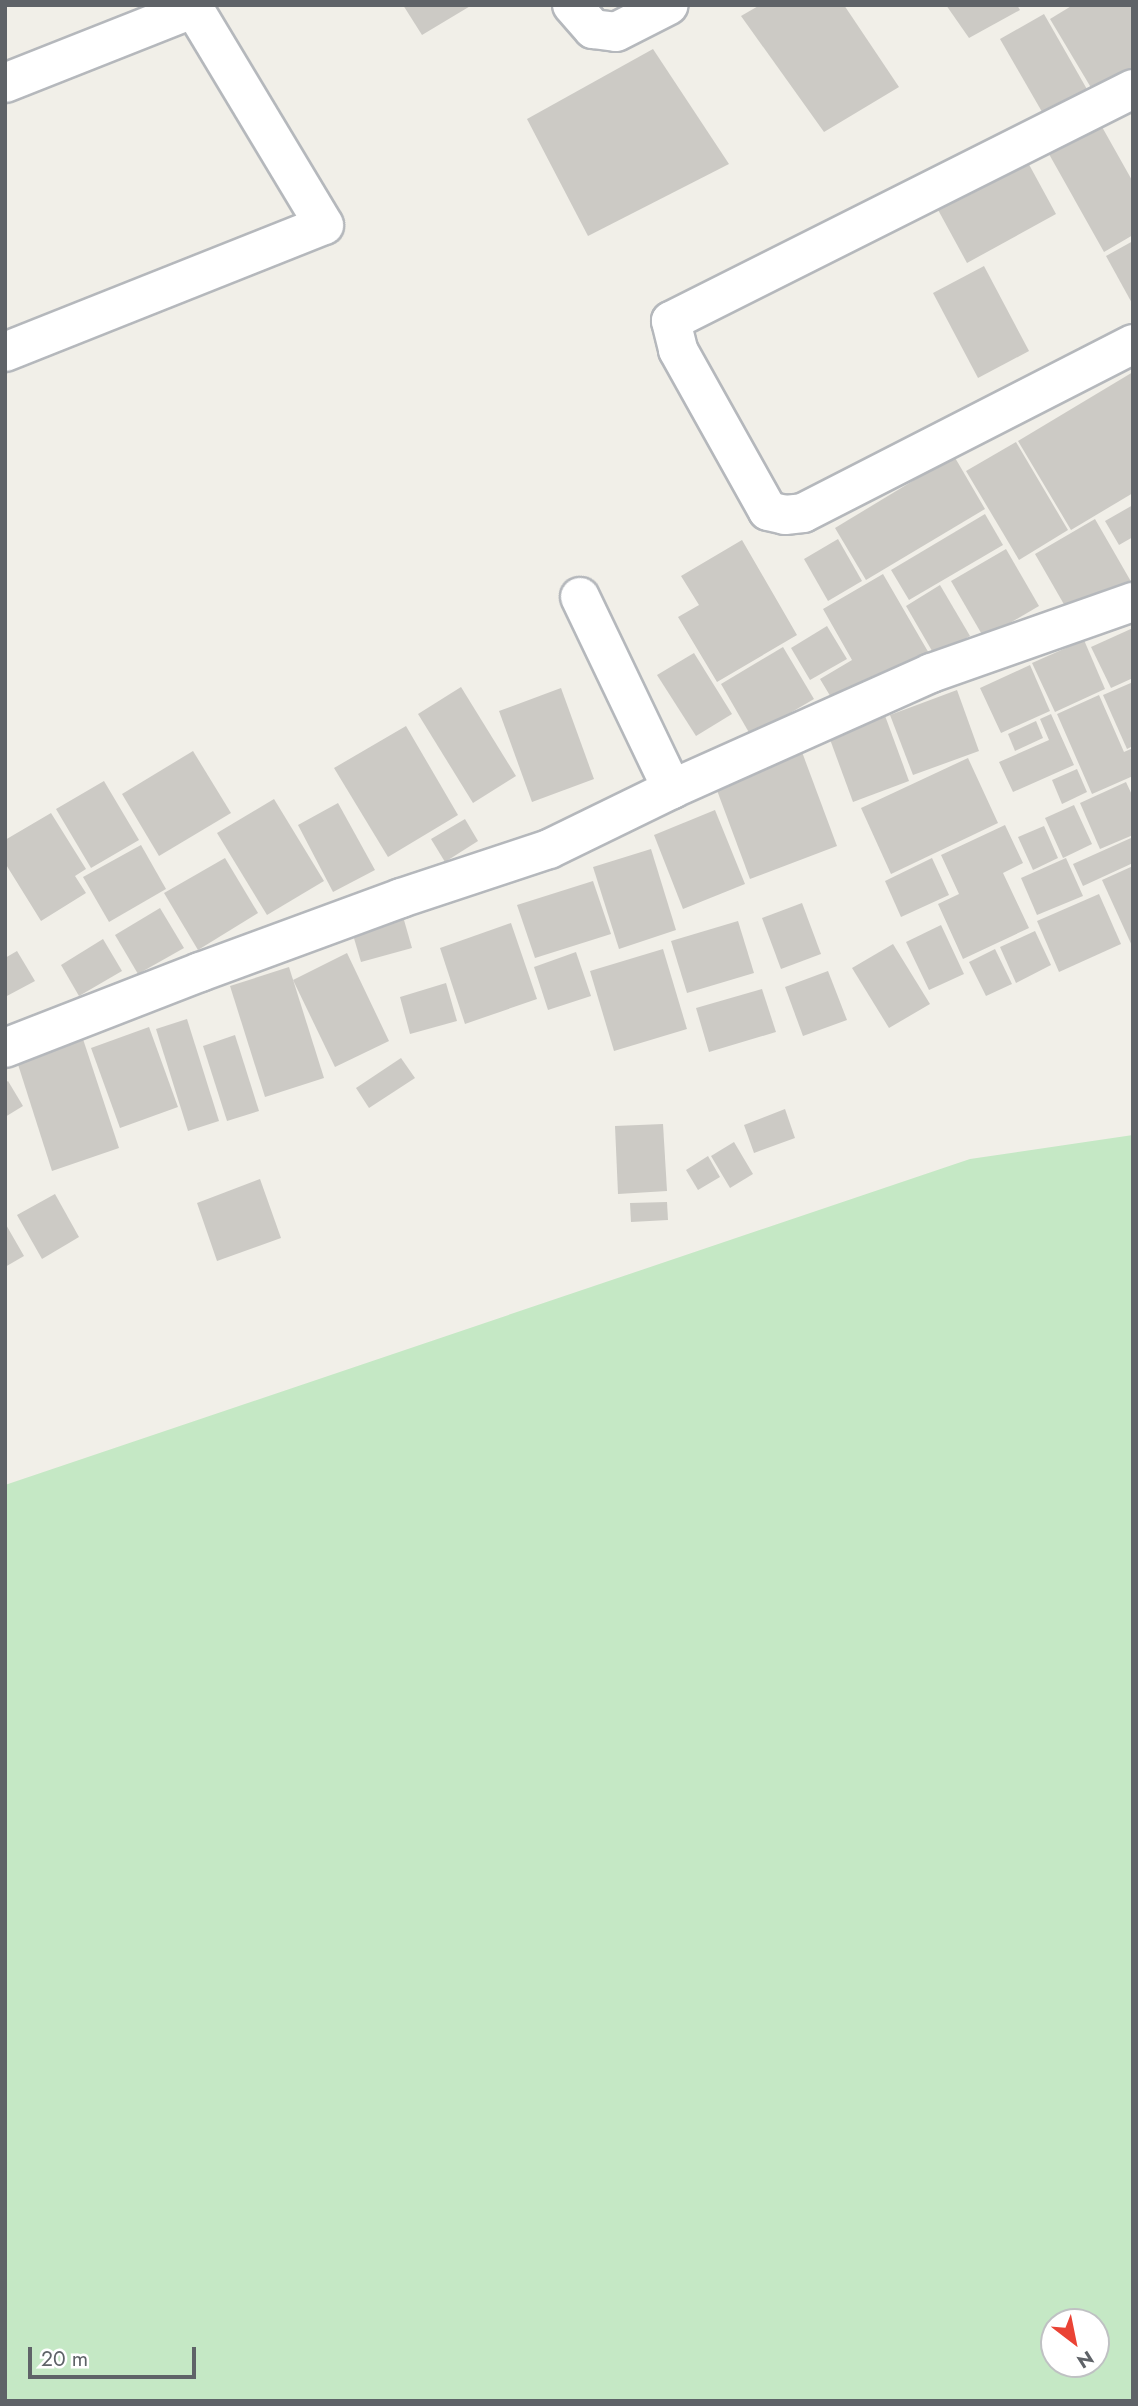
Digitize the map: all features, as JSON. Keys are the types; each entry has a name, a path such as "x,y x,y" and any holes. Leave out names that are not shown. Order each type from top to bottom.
{"street":[{"path":"572,5 593,30 616,32 669,5"},
{"path":"5,83 193,7 324,225 5,352"},
{"path":"1133,89 671,321 678,350 768,512 785,515 803,513 1133,344"},
{"path":"580,597 672,789"},
{"path":"5,1048 212,967 401,898 549,849 672,789 931,673 1133,601"}],"green space":[{"path":"1133,1135 1133,2401 5,2401 5,1485 970,1159"}],"building":[{"path":"403,5 472,5 422,35"},
{"path":"760,5 844,5 899,87 824,132 741,16"},
{"path":"946,5 1017,5 1020,10 969,38"},
{"path":"1073,5 1133,5 1133,81 1099,101 1050,19"},
{"path":"1044,14 1088,91 1045,117 1000,39"},
{"path":"653,49 729,164 588,236 527,119"},
{"path":"1097,118 1133,182 1133,235 1104,252 1045,147"},
{"path":"1026,159 1056,214 967,263 937,208"},
{"path":"1133,241 1133,305 1106,256"},
{"path":"984,266 1029,351 978,378 933,293"},
{"path":"1133,372 1133,493 1071,530 1018,441"},
{"path":"1016,442 1068,530 1019,560 966,471"},
{"path":"954,456 985,509 866,580 835,528"},
{"path":"1133,505 1133,537 1119,545 1105,521"},
{"path":"985,514 1003,545 909,600 891,570"},
{"path":"1095,519 1133,585 1073,620 1035,554"},
{"path":"838,539 862,581 828,601 804,559"},
{"path":"742,540 797,635 717,682 678,617 699,605 681,576"},
{"path":"1006,549 1039,606 984,638 951,581"},
{"path":"883,574 930,655 838,709 820,679 852,660 823,609"},
{"path":"940,585 970,636 935,656 906,606"},
{"path":"827,626 847,659 810,680 791,648"},
{"path":"1133,628 1133,678 1111,688 1091,647"},
{"path":"1084,640 1105,689 1055,712 1032,663"},
{"path":"783,647 814,699 751,736 721,684"},
{"path":"694,653 732,714 696,736 657,675"},
{"path":"1030,665 1050,711 1001,733 980,688"},
{"path":"1133,682 1133,746 1127,749 1103,695"},
{"path":"461,687 516,776 473,803 418,714"},
{"path":"561,688 594,779 532,802 499,711"},
{"path":"957,690 979,751 913,775 890,715"},
{"path":"1099,695 1124,752 1133,748 1133,776 1092,794 1057,714"},
{"path":"884,713 909,781 853,802 828,734"},
{"path":"1051,714 1074,765 1013,792 999,762 1049,740 1040,719"},
{"path":"1036,721 1043,738 1015,751 1008,734"},
{"path":"406,726 458,815 388,857 334,768"},
{"path":"193,751 231,813 159,856 122,794"},
{"path":"802,752 837,846 750,879 715,785"},
{"path":"968,758 998,823 891,874 861,808"},
{"path":"1077,769 1087,792 1062,804 1052,780"},
{"path":"104,781 139,840 91,868 56,809"},
{"path":"1126,782 1133,797 1133,835 1100,849 1080,803"},
{"path":"274,799 324,881 267,915 217,833"},
{"path":"338,803 375,870 333,892 298,825"},
{"path":"1074,805 1092,844 1063,858 1045,818"},
{"path":"715,810 745,884 683,909 654,835"},
{"path":"51,813 86,869 75,876 86,893 41,921 5,863 5,840"},
{"path":"465,819 478,841 445,862 431,839"},
{"path":"1005,825 1023,863 1003,873 1029,928 963,959 938,904 959,894 941,855"},
{"path":"1044,826 1058,858 1033,870 1018,837"},
{"path":"1131,838 1133,863 1083,886 1073,864"},
{"path":"141,845 166,889 109,922 83,877"},
{"path":"651,849 676,930 619,949 593,867"},
{"path":"225,858 258,913 198,950 164,893"},
{"path":"932,858 949,895 901,917 885,881"},
{"path":"1066,858 1083,896 1037,915 1021,878"},
{"path":"1133,866 1133,948 1102,880"},
{"path":"593,881 611,934 535,958 517,905"},
{"path":"1099,894 1121,944 1059,972 1037,921"},
{"path":"802,903 821,954 781,969 762,918"},
{"path":"160,908 184,948 138,974 115,935"},
{"path":"402,913 412,948 361,962 351,928"},
{"path":"738,921 754,973 687,993 671,941"},
{"path":"511,923 537,999 465,1024 440,948"},
{"path":"941,925 964,974 929,990 906,942"},
{"path":"1035,931 1051,965 1016,983 1000,947"},
{"path":"103,939 122,971 79,996 61,965"},
{"path":"893,944 930,1004 889,1028 852,968"},
{"path":"663,949 687,1029 614,1051 590,971"},
{"path":"995,949 1012,984 986,996 969,962"},
{"path":"17,951 35,981 5,997 5,958"},
{"path":"576,952 591,996 548,1010 534,967"},
{"path":"347,953 389,1041 335,1067 293,980"},
{"path":"289,967 324,1078 265,1097 230,986"},
{"path":"828,971 847,1020 803,1036 785,987"},
{"path":"446,983 457,1021 410,1034 400,997"},
{"path":"762,989 776,1032 709,1052 696,1008"},
{"path":"187,1019 219,1121 188,1131 156,1029"},
{"path":"149,1027 178,1107 120,1128 91,1048"},
{"path":"81,1033 119,1148 52,1171 15,1055"},
{"path":"235,1035 259,1111 227,1121 203,1046"},
{"path":"401,1058 415,1078 369,1108 356,1088"},
{"path":"8,1081 23,1106 5,1117 5,1083"},
{"path":"785,1109 795,1138 754,1153 744,1125"},
{"path":"663,1124 667,1191 618,1194 615,1126"},
{"path":"734,1142 753,1174 730,1188 711,1156"},
{"path":"708,1156 720,1177 698,1190 686,1170"},
{"path":"260,1179 281,1238 217,1261 197,1203"},
{"path":"55,1194 79,1237 42,1259 17,1215"},
{"path":"667,1202 668,1220 631,1222 630,1203"},
{"path":"5,1223 24,1256 5,1267"}]}
